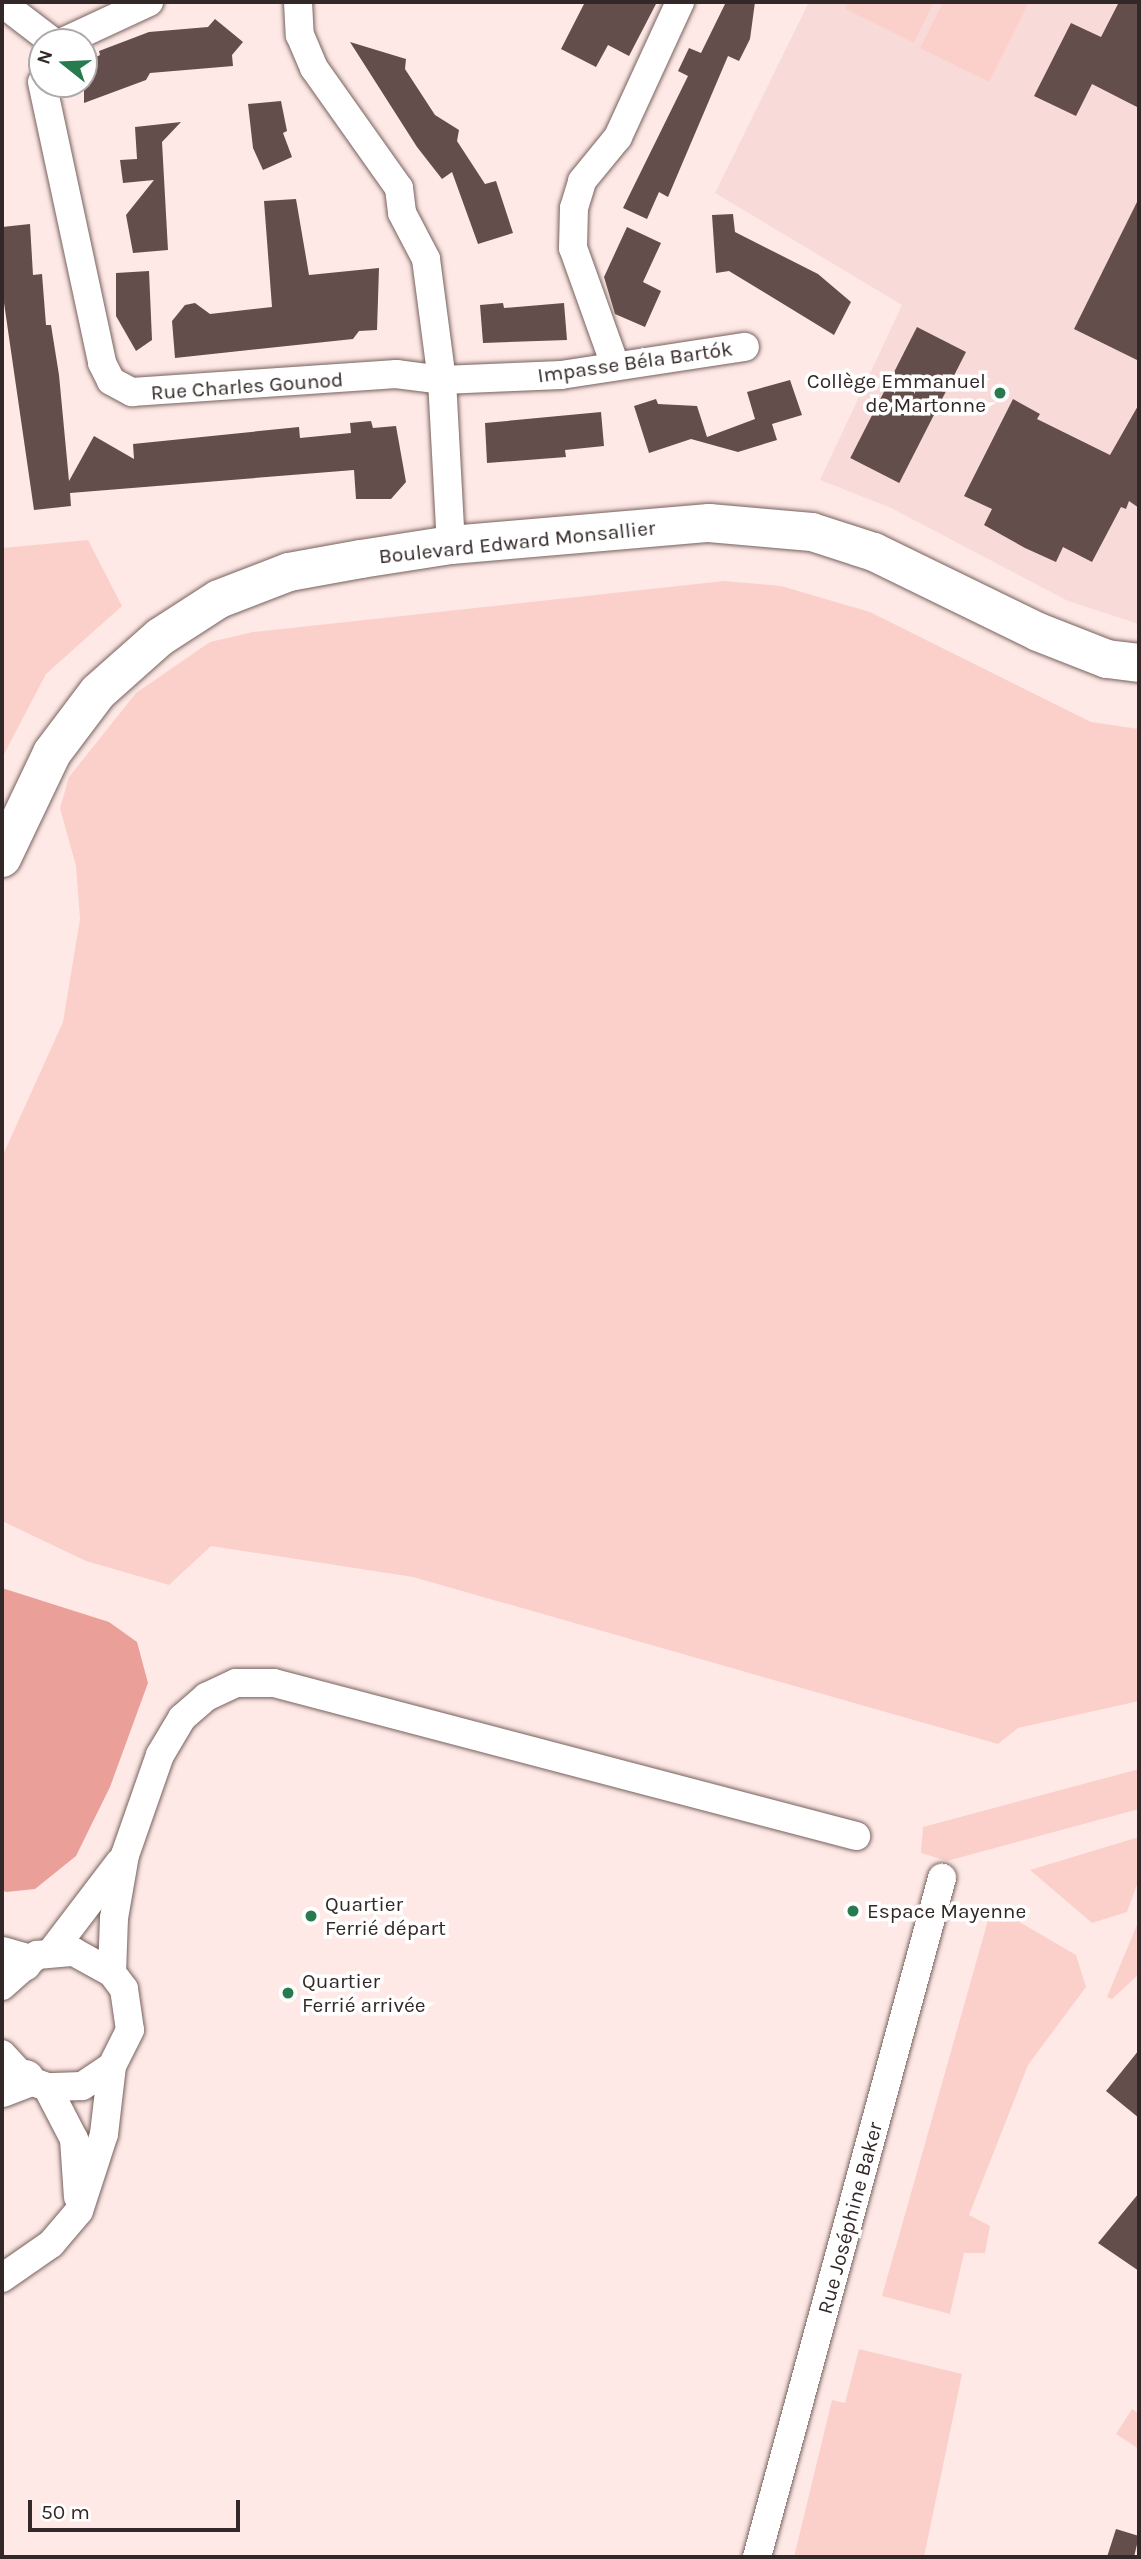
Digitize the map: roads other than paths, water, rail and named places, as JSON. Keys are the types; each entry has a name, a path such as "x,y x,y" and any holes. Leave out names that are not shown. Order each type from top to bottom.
{"street":[{"path":"93,28 149,2"},
{"path":"298,2 300,34 314,68 399,188 402,213 426,259 442,380 451,545"},
{"path":"615,365 573,248 582,181 618,137 680,2"},
{"path":"2,3 34,28"},
{"name":"Rue Charles Gounod","path":"45,98 102,363 111,381 148,395 396,374 442,380"},
{"name":"Impasse Béla Bartók","path":"442,380 561,375 745,347"},
{"name":"Boulevard Edward Monsallier","path":"2,858 52,753 98,692 160,637 219,599 289,572 451,545 709,523 812,532 874,552 1038,632 1107,659 1139,663"},
{"path":"112,1973 114,1917 125,1855 160,1755 182,1717 206,1697 236,1683 274,1683 856,1836"},
{"path":"20,1964 125,1855"},
{"name":"Rue Joséphine Baker","path":"757,2557 942,1878"},
{"path":"2,2278 51,2244 79,2211 104,2134 113,2066 130,2029 124,1989 112,1973 95,1959 20,1964"},
{"path":"19,2077 82,2086 113,2066"},
{"path":"19,2077 74,2139 79,2211"}],"place":[{"name":"Collège Emmanuel de Martonne","path":"1000,393"},
{"name":"Espace Mayenne","path":"853,1911"},
{"name":"Quartier Ferrié départ","path":"311,1916"},
{"name":"Quartier Ferrié arrivée","path":"288,1993"}]}
